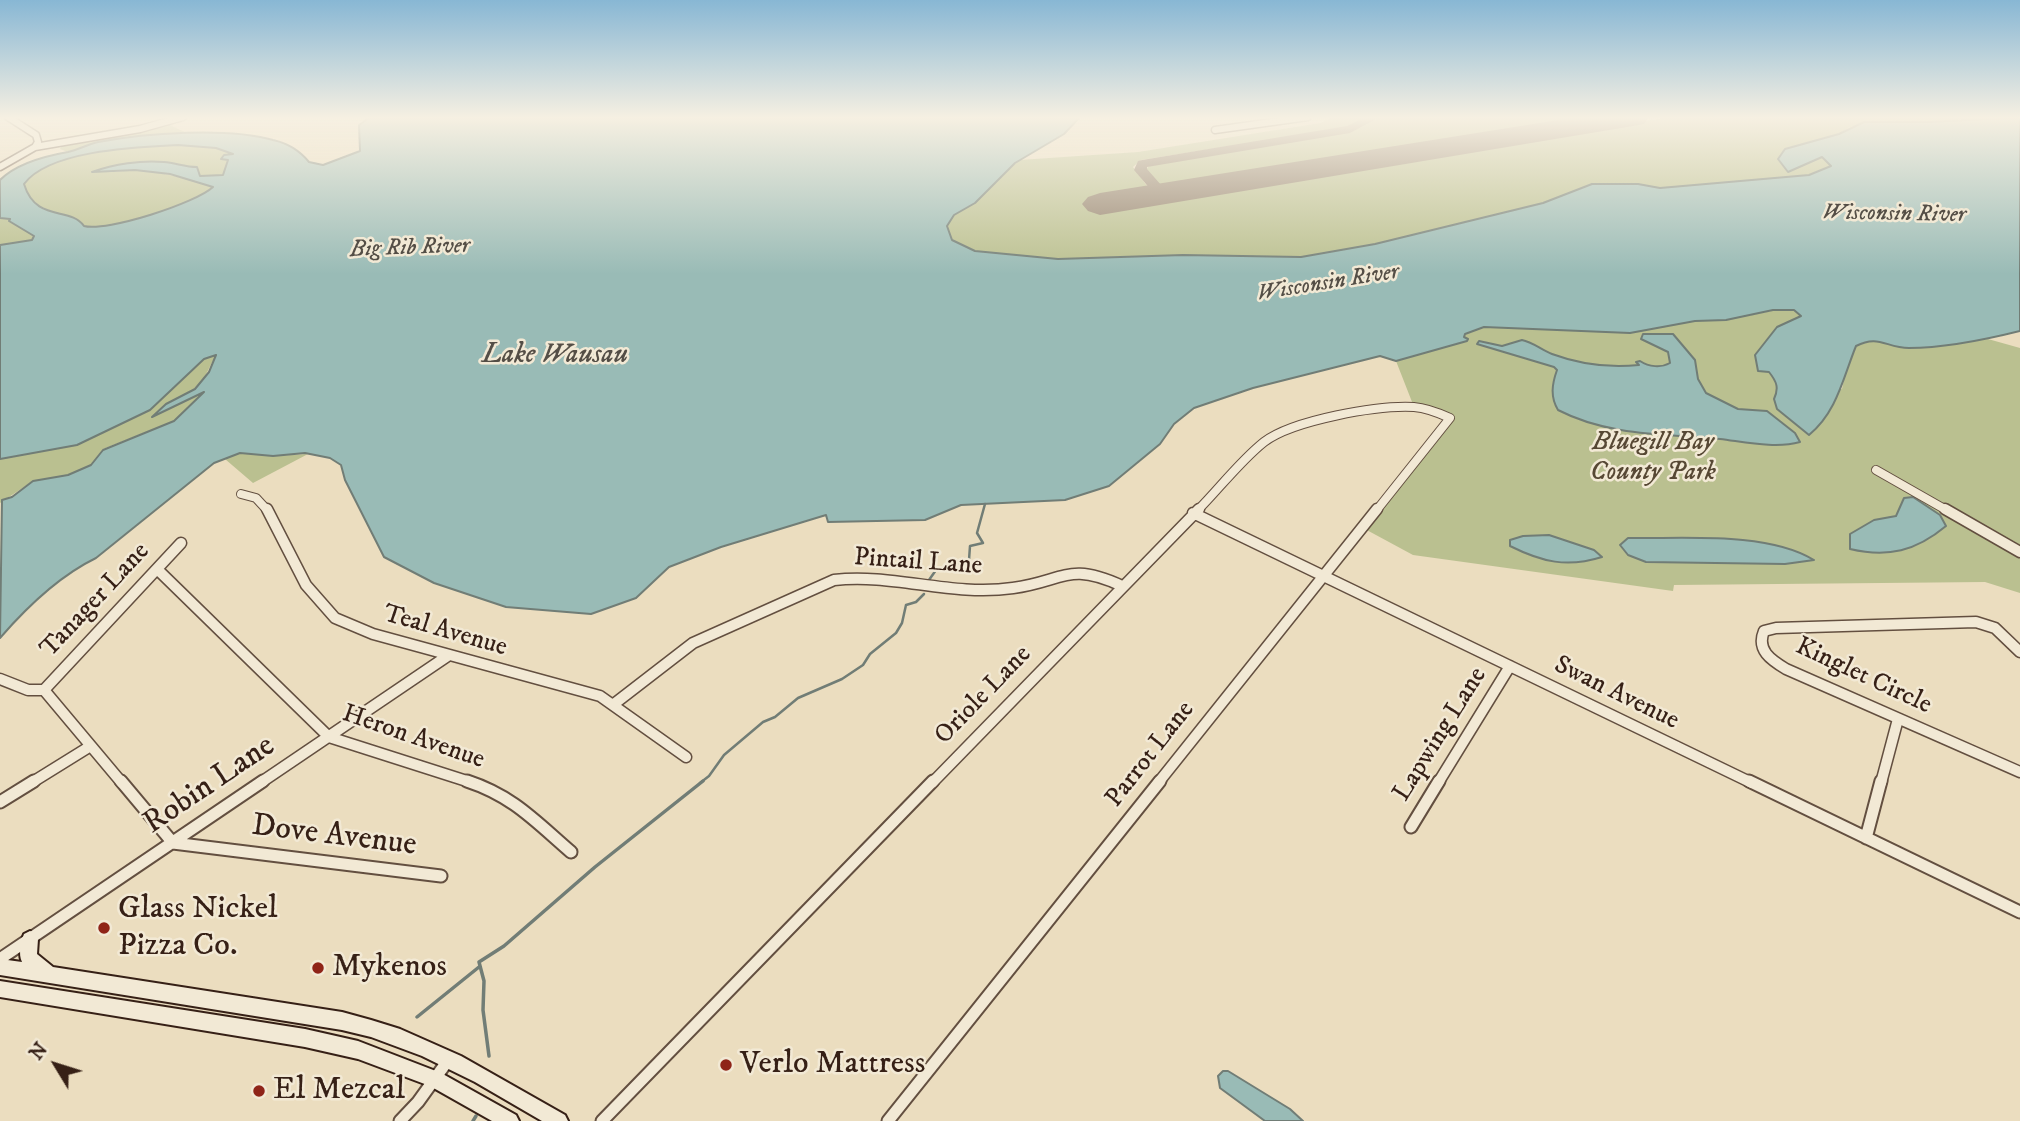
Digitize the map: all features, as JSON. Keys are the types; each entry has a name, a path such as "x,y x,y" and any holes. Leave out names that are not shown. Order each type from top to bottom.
{"main road":[{"path":"30,939 27,950 29,959 51,976"},
{"path":"0,967 342,1021 387,1032 449,1059 559,1121"},
{"path":"0,989 318,1040 381,1057 435,1079 510,1121"}],"street":[{"name":"Oriole Lane","path":"602,1121 1255,449 1285,429 1403,407 1421,408 1450,418"},
{"name":"Parrot Lane","path":"888,1121 1450,418"},
{"path":"1875,470 2020,552"},
{"name":"Teal Avenue","path":"241,494 256,498 264,504 306,585 335,618 373,634 600,696 686,757"},
{"name":"Swan Avenue","path":"1194,513 2020,912"},
{"name":"Tanager Lane","path":"44,690 181,542"},
{"name":"Heron Avenue","path":"157,569 329,737 495,790 513,801 571,852"},
{"name":"Pintail Lane","path":"614,704 694,643 834,580 859,577 952,589 994,590 1013,588 1075,572 1096,575 1122,586"},
{"name":"Kinglet Circle","path":"2020,652 1998,628 1976,622 1776,628 1765,631 1760,638 1761,648 1786,669 2020,772"},
{"name":"Robin Lane","path":"0,959 449,655"},
{"name":"Lapwing Lane","path":"1411,827 1510,666"},
{"path":"0,679 28,690 44,690 89,747 173,843"},
{"path":"1866,838 1898,719"},
{"path":"0,802 89,747"},
{"name":"Dove Avenue","path":"173,843 441,876"},
{"path":"400,1121 449,1059"}],"green space":[{"path":"42,169 102,169 98,170 107,172 137,170 156,172 213,187 189,201 151,215 95,227 84,226 71,216 37,204 24,184"},
{"path":"198,169 225,169 223,175 200,176"},
{"path":"1009,169 1135,169 1147,186 1146,190 1098,199 1106,210 1352,169 1823,169 1809,175 1660,188 1638,184 1592,184 1543,203 1375,244 1301,257 1183,255 1058,259 975,251 952,240 947,226 954,215 975,203"},
{"path":"1146,169 1278,169 1174,186 1158,184"},
{"path":"0,218 10,219 9,221 34,235 32,240 0,245"},
{"name":"Bluegill Bay County Park","path":"1786,308 1799,312 1801,316 1755,356 1777,382 1777,392 1842,389 1856,346 1870,339 1887,344 1988,339 2020,348 2020,593 1985,582 1674,585 1673,591 1413,555 1363,528 1450,419 1414,407 1396,361 1467,341 1465,334 1484,327 1630,333 1695,321 1726,320"},
{"path":"217,354 197,387 154,415 206,390 174,421 103,449 91,465 68,475 33,481 0,503 0,459 77,445 150,410 204,359"},
{"path":"240,453 273,456 308,454 253,483 225,459"}],"water":[{"name":"Lake Wausau","path":"14,169 43,169 24,184 36,204 70,216 84,226 95,227 151,215 189,201 213,187 170,174 135,170 92,172 101,169 198,169 200,176 223,175 225,169 1009,169 975,203 954,215 947,226 952,240 975,251 1058,259 1183,255 1301,257 1375,244 1543,203 1592,184 1638,184 1660,188 1809,175 1823,169 2020,169 2020,331 1937,347 1909,348 1877,341 1856,346 1833,405 1819,426 1809,435 1777,409 1774,399 1777,388 1775,382 1769,372 1758,371 1755,355 1777,327 1801,316 1794,310 1773,310 1726,320 1695,321 1630,333 1484,327 1465,334 1467,341 1396,361 1380,356 1253,388 1194,408 1174,424 1160,444 1109,486 1065,500 961,505 925,520 828,522 826,515 721,547 669,567 636,598 591,614 506,607 434,583 384,557 345,480 341,465 330,458 305,453 273,456 240,453 214,463 96,558 57,583 0,638 2,500 12,497 33,481 68,475 91,465 103,450 174,421 204,392 152,417 166,404 195,389 209,372 216,355 204,359 150,410 77,445 0,459 0,245 32,240 34,236 9,221 10,219 0,218 0,180"},
{"path":"1643,334 1673,334 1695,360 1698,379 1706,393 1738,409 1767,411 1795,433 1800,442 1760,444 1637,432 1577,419 1558,410 1555,405 1553,385 1557,370 1554,367 1477,344 1479,341 1502,346 1522,340 1548,352 1584,363 1628,366 1639,365 1636,362 1640,361 1647,365 1663,366 1670,363 1668,352 1641,339"},
{"path":"1913,497 1940,515 1946,526 1924,541 1901,550 1877,553 1850,549 1850,534 1874,520 1896,516 1904,498"},
{"path":"1549,535 1594,550 1602,557 1577,562 1555,562 1510,546 1510,540 1523,536"},
{"path":"1628,538 1724,538 1773,544 1814,560 1785,564 1646,562 1628,555 1620,545"},
{"path":"1223,1071 1228,1071 1290,1109 1303,1121 1265,1121 1220,1088 1218,1076"}],"waterway":[{"path":"929,580 936,570 969,560 970,546 983,543 977,533 985,504"},
{"path":"700,783 709,776 724,755 763,722 775,717 798,698 842,679 863,665 870,654 896,633 902,623 906,605 916,602 924,594"},
{"path":"489,1056 483,1010 484,981 479,962 504,946 595,867 703,781"},
{"path":"417,1017 479,967"},
{"path":"473,1121 476,1116"}],"taxiway":[{"path":"1140,169 1162,194"}],"runway":[{"path":"1100,204 1313,169"}],"place":[{"name":"Glass Nickel Pizza Co.","path":"104,928"},
{"name":"Mykenos","path":"318,968"},
{"name":"Verlo Mattress","path":"726,1065"},
{"name":"El Mezcal","path":"259,1091"}],"water label":[{"name":"Wisconsin River","path":"1894,215"},
{"name":"Big Rib River","path":"410,249"},
{"name":"Wisconsin River","path":"1328,284"}]}
